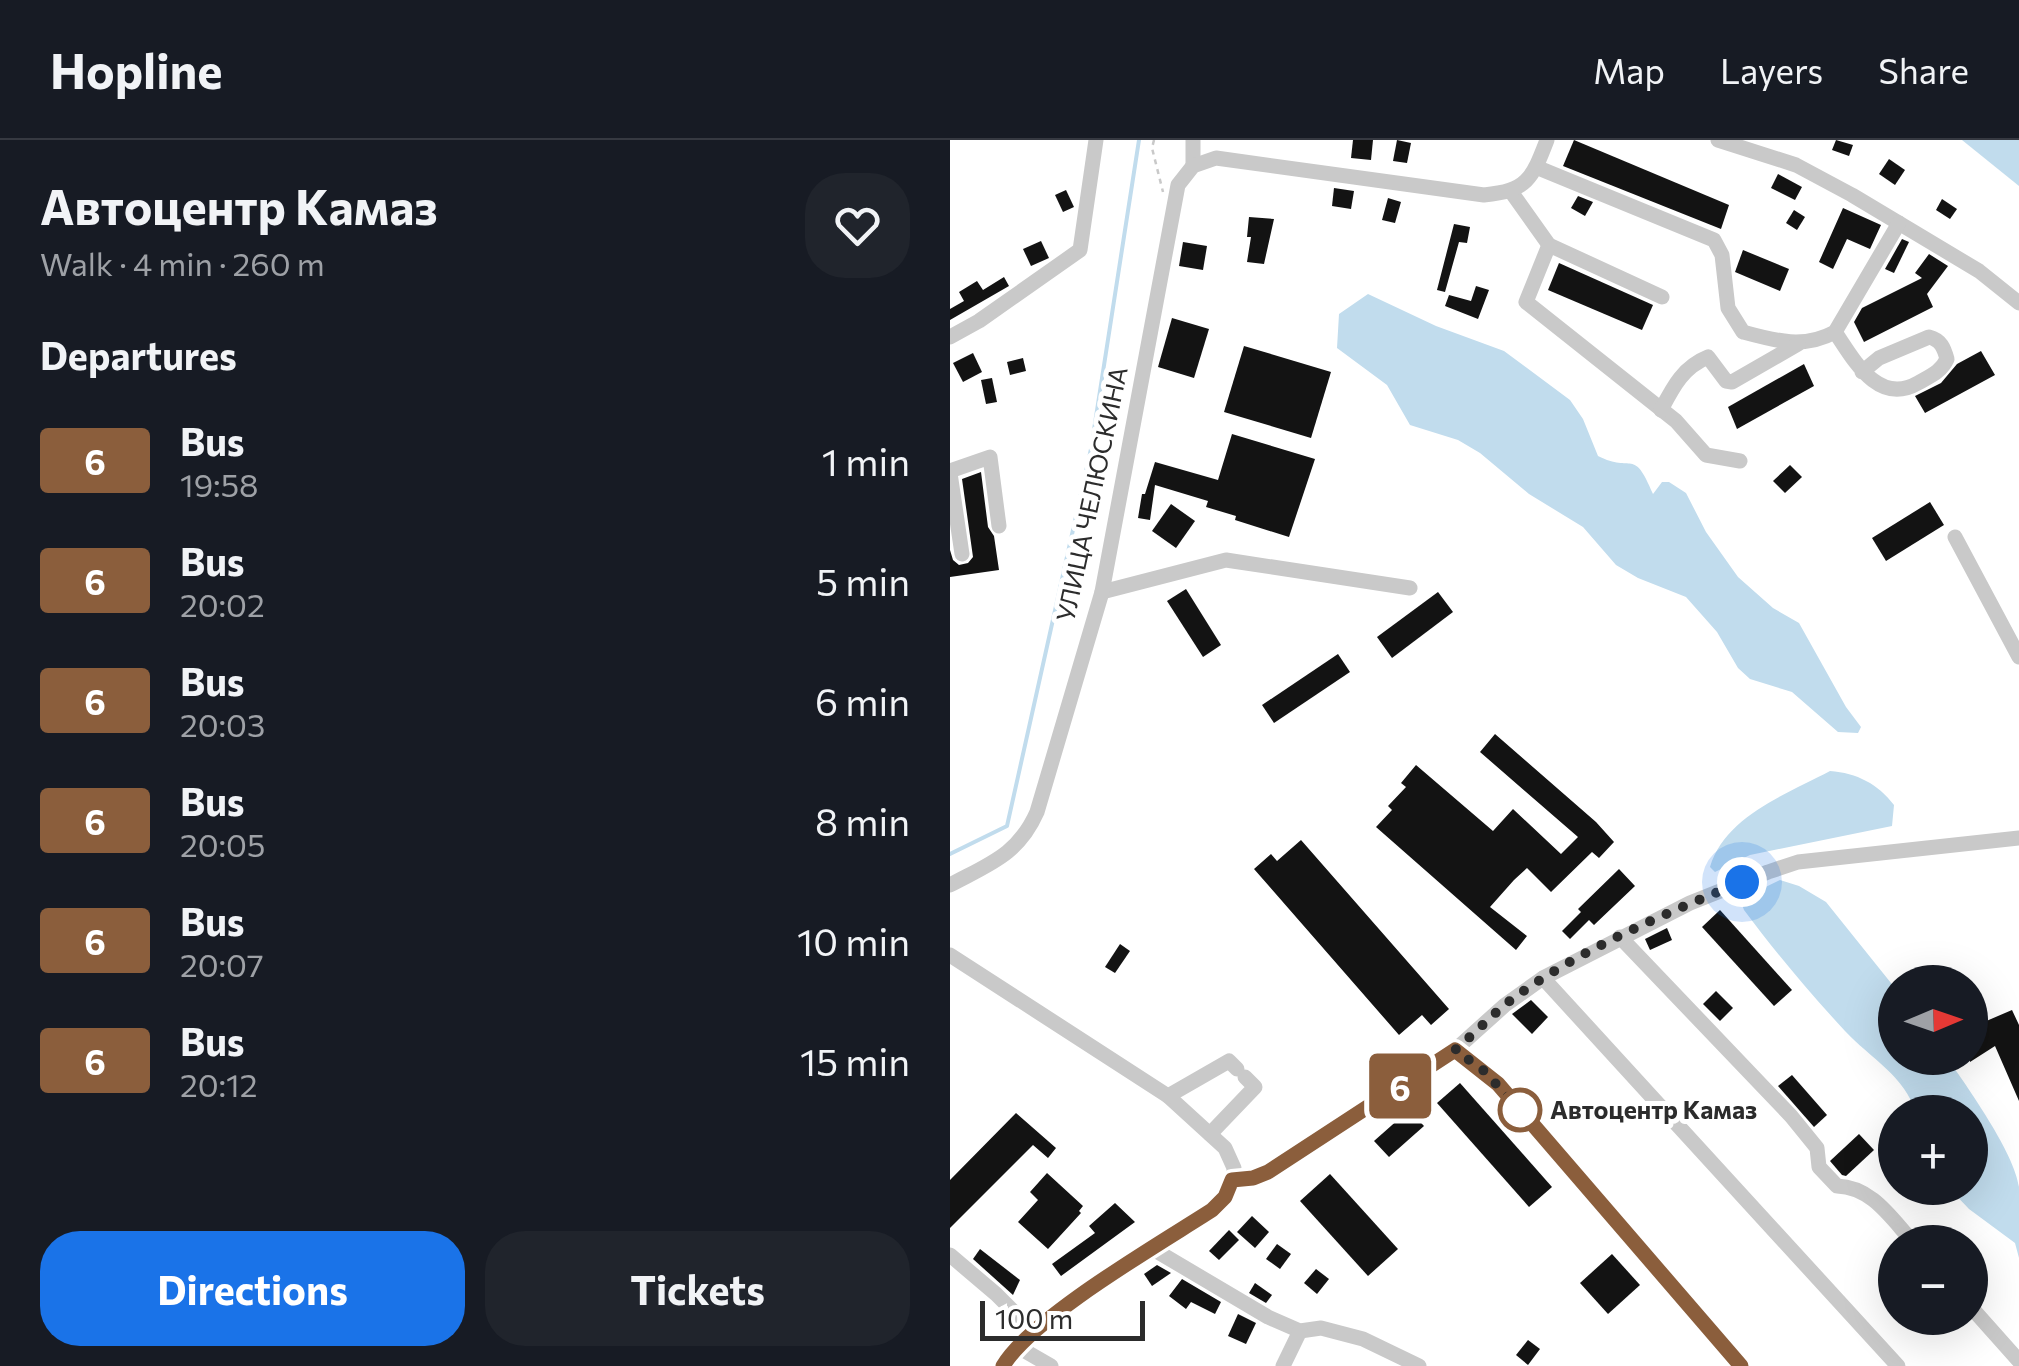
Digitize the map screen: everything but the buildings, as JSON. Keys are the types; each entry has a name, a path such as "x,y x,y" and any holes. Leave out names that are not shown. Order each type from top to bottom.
{"street":[{"path":"950,337 1080,250 1096,140"},
{"path":"1193,140 1193,166 1216,158 1484,196 1512,193 1527,182 1547,140"},
{"path":"1718,140 1796,165 1979,270 2019,303"},
{"name":"УЛИЦА ЧЕЛЮСКИНА","path":"950,885 1006,856 1030,829 1102,592 1178,184 1193,166"},
{"path":"1536,167 1714,240 1722,255 1728,308 1743,332 1799,344"},
{"path":"1512,193 1549,245 1662,297"},
{"path":"1661,410 1679,376 1703,358 1708,357 1726,382 1732,382 1799,344 1818,341 1835,332 1899,223"},
{"path":"1549,245 1526,302 1661,410 1706,455 1740,461"},
{"path":"1835,332 1862,372 1888,389 1905,390 1942,369 1948,359 1944,347 1929,337 1879,358 1862,372"},
{"path":"962,554 950,472 990,457 998,526"},
{"path":"1955,537 2019,657"},
{"path":"1102,592 1226,560 1410,588"},
{"path":"1232,1180 1268,1172 1455,1050 1543,978 1690,903 1798,862 2019,838"},
{"path":"1620,937 1791,1116 1817,1148 1819,1167 1837,1186 1856,1186 1898,1225"},
{"path":"950,955 1168,1096 1210,1134 1230,1156 1234,1168 1225,1197 1212,1210 1034,1332 1004,1366"},
{"path":"1543,978 1898,1366"},
{"path":"1455,1050 1498,1084 1741,1366"},
{"path":"1168,1096 1228,1061 1255,1087 1210,1134"},
{"path":"1152,1249 1245,1306 1300,1332 1321,1328 1364,1339 1419,1366"},
{"path":"950,1255 1034,1332"},
{"path":"1988,1326 2019,1360"},
{"path":"1282,1366 1300,1332"},
{"path":"1018,1347 1051,1366"}],"path":[{"path":"1154,140 1152,148 1170,222"}],"water":[{"path":"1962,140 2019,140 2019,186"},
{"path":"1368,294 1436,326 1504,351 1570,400 1583,419 1598,456 1636,466 1653,494 1662,482 1686,493 1706,532 1738,577 1773,608 1799,623 1861,727 1858,733 1838,732 1792,692 1750,679 1686,597 1616,565 1583,527 1529,494 1480,453 1458,440 1410,425 1387,385 1337,348 1339,314"},
{"path":"1830,771 1858,777 1881,791 1894,805 1892,826 1750,855 1715,872 1710,867 1718,849 1743,820"},
{"path":"1780,880 1799,886 1826,902 1878,967 1878,1062 1781,957 1744,910 1741,902"},
{"path":"1893,1075 1959,1075 1973,1095 1908,1095"},
{"path":"1988,1119 2016,1173 2019,1258 2015,1243 1965,1205 1988,1205"}],"waterway":[{"path":"950,854 1007,826 1091,449 1139,140"}],"bus line":[{"name":"6","path":"1003,1366 1018,1347 1059,1312 1212,1210 1225,1197 1232,1180 1268,1172 1455,1050 1498,1084 1741,1366"}],"place":[{"name":"Автоцентр Камаз","path":"1520,1110"}],"route":[{"path":"1520,1110 1483,1070 1455,1050 1543,978 1690,903 1742,882"}]}
